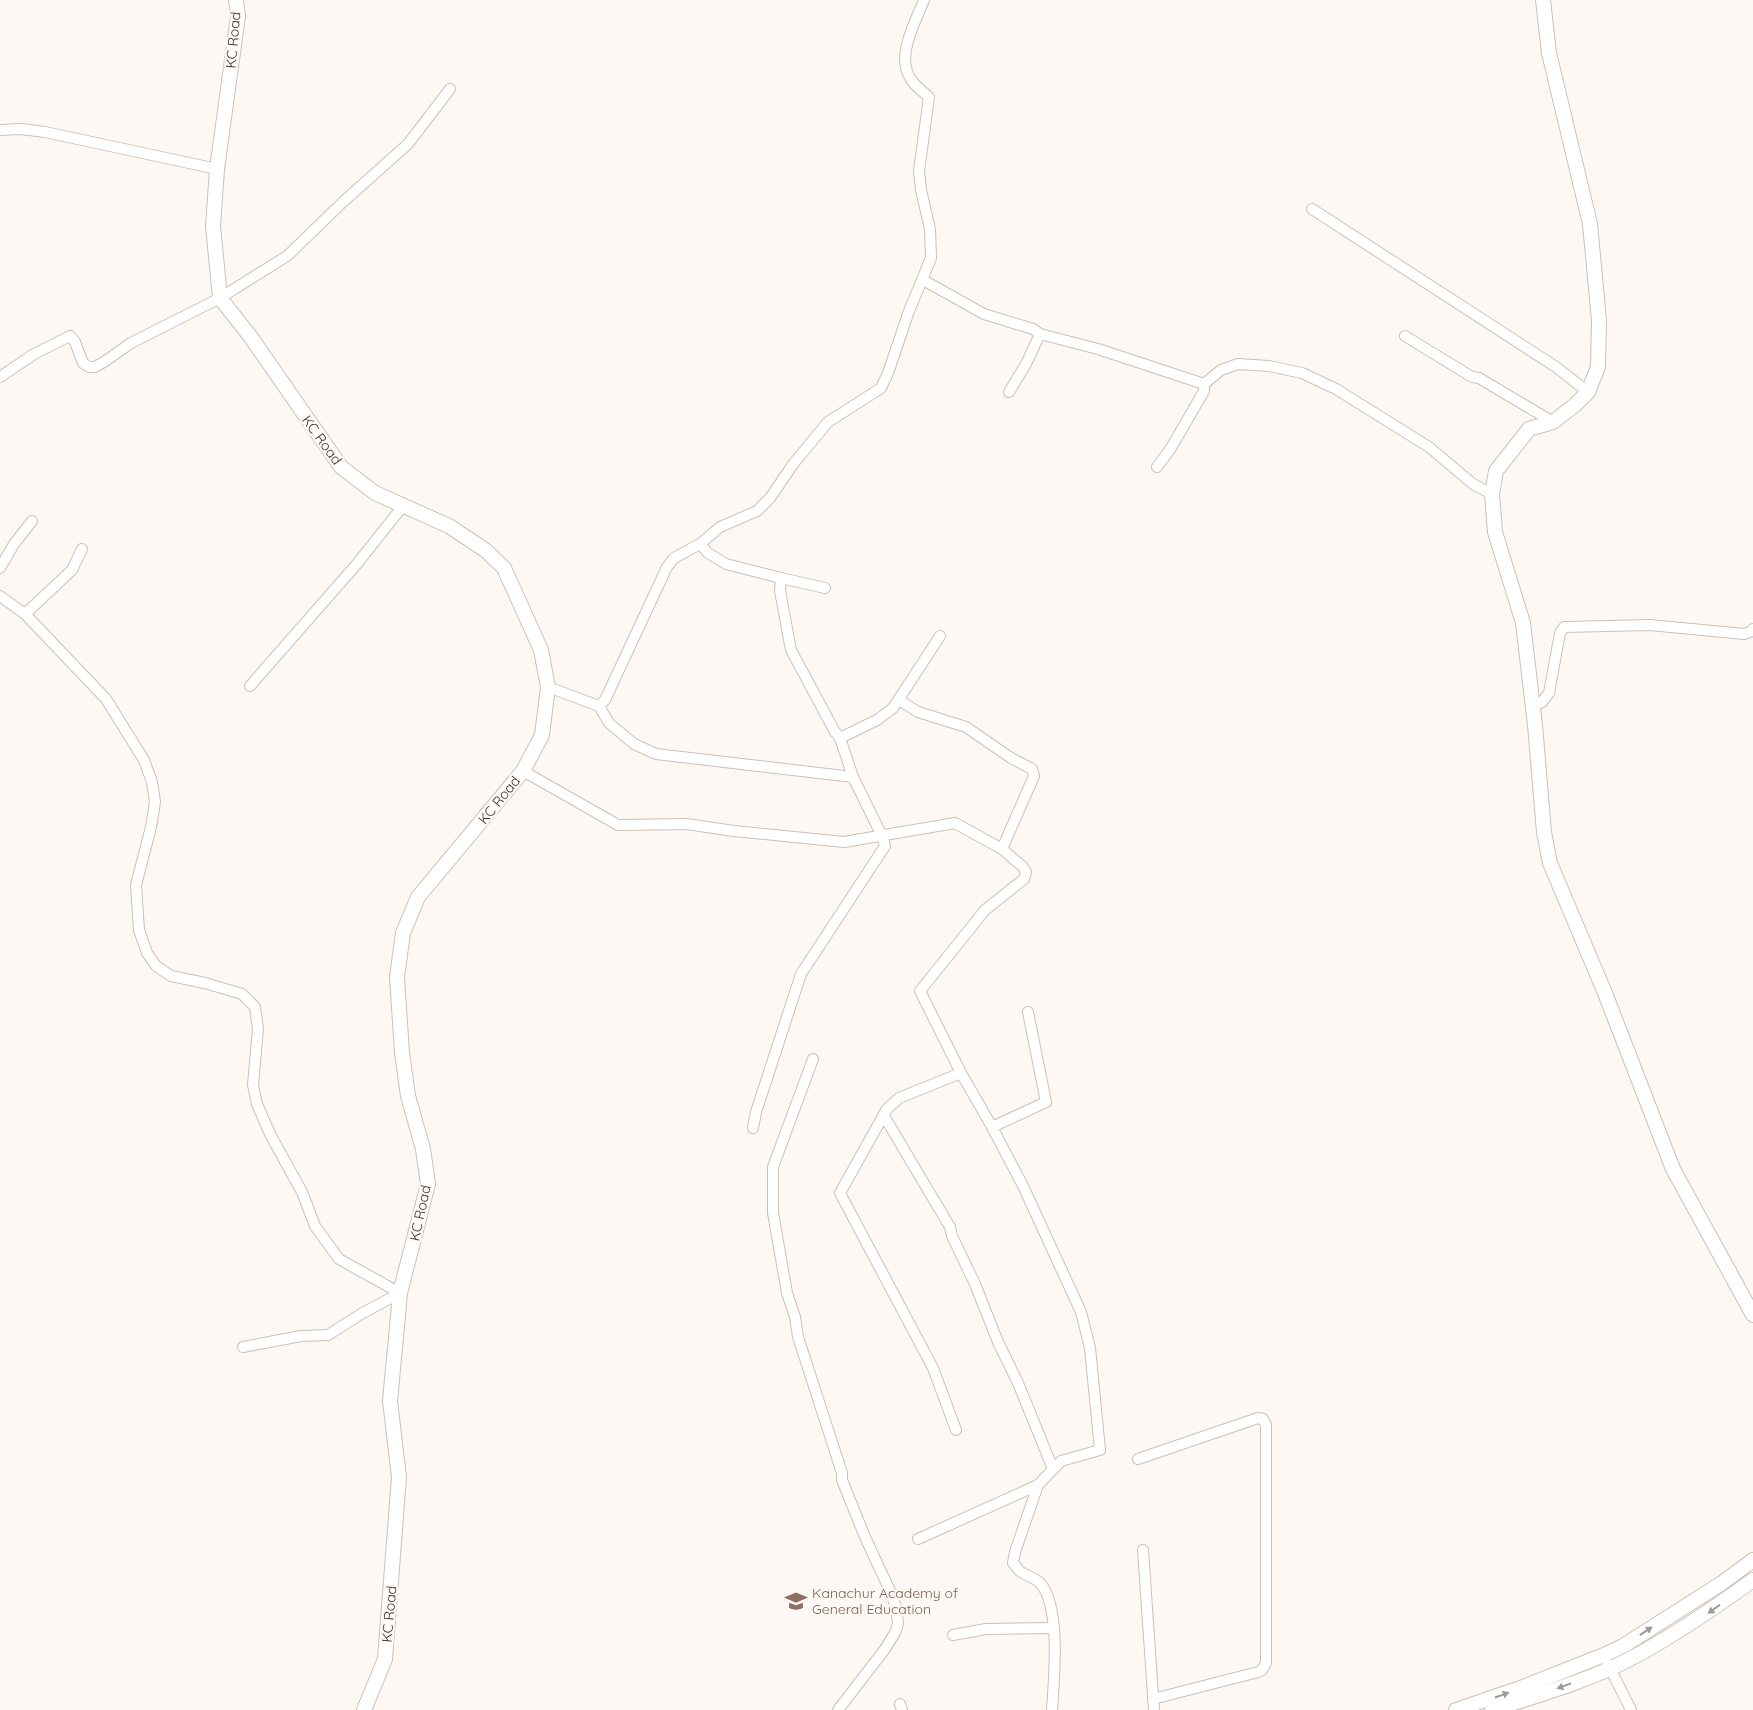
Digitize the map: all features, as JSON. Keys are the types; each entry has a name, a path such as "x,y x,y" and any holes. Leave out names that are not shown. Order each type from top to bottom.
{"main road":[{"name":"KC Road","path":"236,0 238,16 217,169 213,226 220,298 250,336 341,467 374,493 449,526 485,550 504,568 541,650 548,687 542,735 523,771 418,897 403,933 397,977 402,1052 408,1096 422,1149 428,1184 400,1293 390,1401 399,1477 385,1659 364,1710"},
{"path":"1543,0 1549,53 1590,224 1599,320 1598,367 1588,392 1575,406 1554,422 1529,429 1496,471 1492,494 1495,532 1523,623 1533,706 1544,832 1550,863 1605,993 1674,1169 1753,1315"},
{"path":"1492,1710 1545,1693 1607,1662 1623,1646 1753,1560"},
{"path":"1456,1710 1523,1687 1607,1662 1629,1660 1708,1613 1753,1580"}],"street":[{"path":"599,706 605,700 667,567 674,558 700,544 720,527 757,511 770,498 794,463 828,422 881,388 888,373 909,311 932,258 930,229 921,190 919,171 929,98 913,84 907,72 906,46 924,0"},
{"path":"0,377 34,354 70,336 75,342 83,363 88,367 95,367 131,343 220,298 287,256 344,201 408,144 450,90"},
{"path":"0,130 45,132 217,169"},
{"path":"1312,210 1556,367 1588,392"},
{"path":"922,280 984,314 1033,329 1040,334 1098,349 1204,384"},
{"path":"1009,392 1026,364 1040,334"},
{"path":"1405,336 1472,377 1479,378 1554,422"},
{"path":"1204,384 1221,370 1238,364 1269,366 1302,373 1336,389 1429,447 1472,484 1492,494"},
{"path":"1157,467 1171,448 1204,391 1204,384"},
{"path":"250,686 356,565 403,506"},
{"path":"0,568 14,544 32,521"},
{"path":"700,544 708,553 726,564 825,588"},
{"path":"25,614 72,570 82,549"},
{"path":"753,1128 756,1112 801,974 885,846 853,777 840,738 791,650 780,591 781,578"},
{"path":"0,596 25,614 106,698 144,760 152,782 155,802 151,828 136,885 139,930 147,953 156,966 172,976 242,994 255,1007 258,1029 253,1085 257,1104 270,1134 302,1192 315,1226 339,1259 400,1293"},
{"path":"1533,706 1542,702 1549,693 1560,633 1564,627 1650,625 1744,634 1753,629"},
{"path":"840,738 877,720 893,708 940,636"},
{"path":"548,687 599,706 609,723 622,734 634,744 656,754 853,777"},
{"path":"898,700 918,712 966,727 1011,758 1032,769 1034,776 1002,850"},
{"path":"523,771 618,825 687,824 734,831 844,842 955,823 1002,850 1023,867 1026,872 1024,880 985,910 920,991 961,1073 1023,1186 1081,1312 1090,1348 1100,1450 1061,1461 1038,1485 918,1539"},
{"path":"992,1127 1046,1102 1028,1012"},
{"path":"813,1060 773,1166 773,1213 787,1293 795,1317 798,1337 842,1473 842,1480 865,1537 892,1593 898,1623 896,1631 885,1649 838,1710"},
{"path":"956,1430 933,1368 840,1193 887,1109 899,1098 961,1073"},
{"path":"884,1116 950,1226 952,1236 1018,1383 1053,1469"},
{"path":"243,1347 301,1336 328,1335 360,1314 400,1293"},
{"path":"1138,1459 1258,1418 1263,1419 1266,1426 1266,1664 1264,1667 1258,1672 1153,1705 1143,1550"},
{"path":"1038,1485 1013,1563 1020,1571 1040,1582 1049,1599 1054,1628 1055,1657 1052,1710"},
{"path":"953,1635 986,1629 1054,1628"},
{"path":"1607,1662 1631,1710"}],"place":[{"name":"Kanachur Academy of General Education","path":"796,1601"}]}
